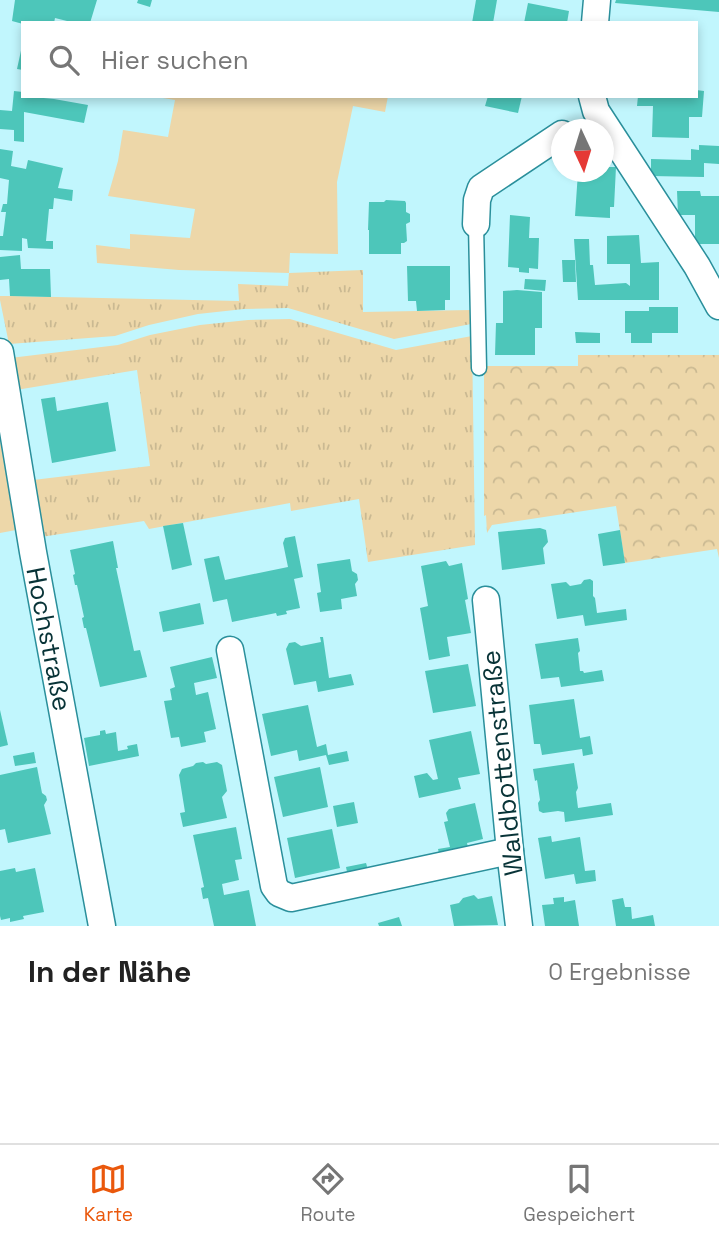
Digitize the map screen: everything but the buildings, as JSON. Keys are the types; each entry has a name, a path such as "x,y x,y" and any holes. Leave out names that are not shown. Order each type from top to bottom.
{"street":[{"path":"595,21 597,0"},
{"path":"579,119 594,104 708,264 719,306"},
{"path":"476,224 477,200 481,188 551,141"},
{"name":"Hochstraße","path":"0,352 33,552 102,926"},
{"name":"Waldbottenstraße","path":"486,600 519,926"},
{"path":"230,650 274,886 279,893 290,898 510,851"}],"lane":[{"path":"476,224 479,368"}],"green space":[{"path":"163,98 388,98 385,112 353,106 337,182 338,254 290,253 289,273 179,270 97,263 96,245 130,249 130,234 190,238 195,209 108,196 123,130 168,137 175,100"},
{"path":"363,270 363,312 471,310 471,324 394,339 288,308 244,309 198,314 115,336 9,344 0,300 0,296 10,296 239,301 238,284 288,286 289,273"},
{"path":"290,319 396,350 472,336 475,545 368,562 359,499 291,511 290,503 149,529 144,521 41,537 33,480 150,466 137,370 16,390 10,358 118,345 150,335 200,325"},
{"path":"578,355 719,355 719,558 717,549 625,563 616,506 492,525 487,533 486,515 484,516 484,366 578,366"},
{"path":"0,440 16,530 0,533"}]}
